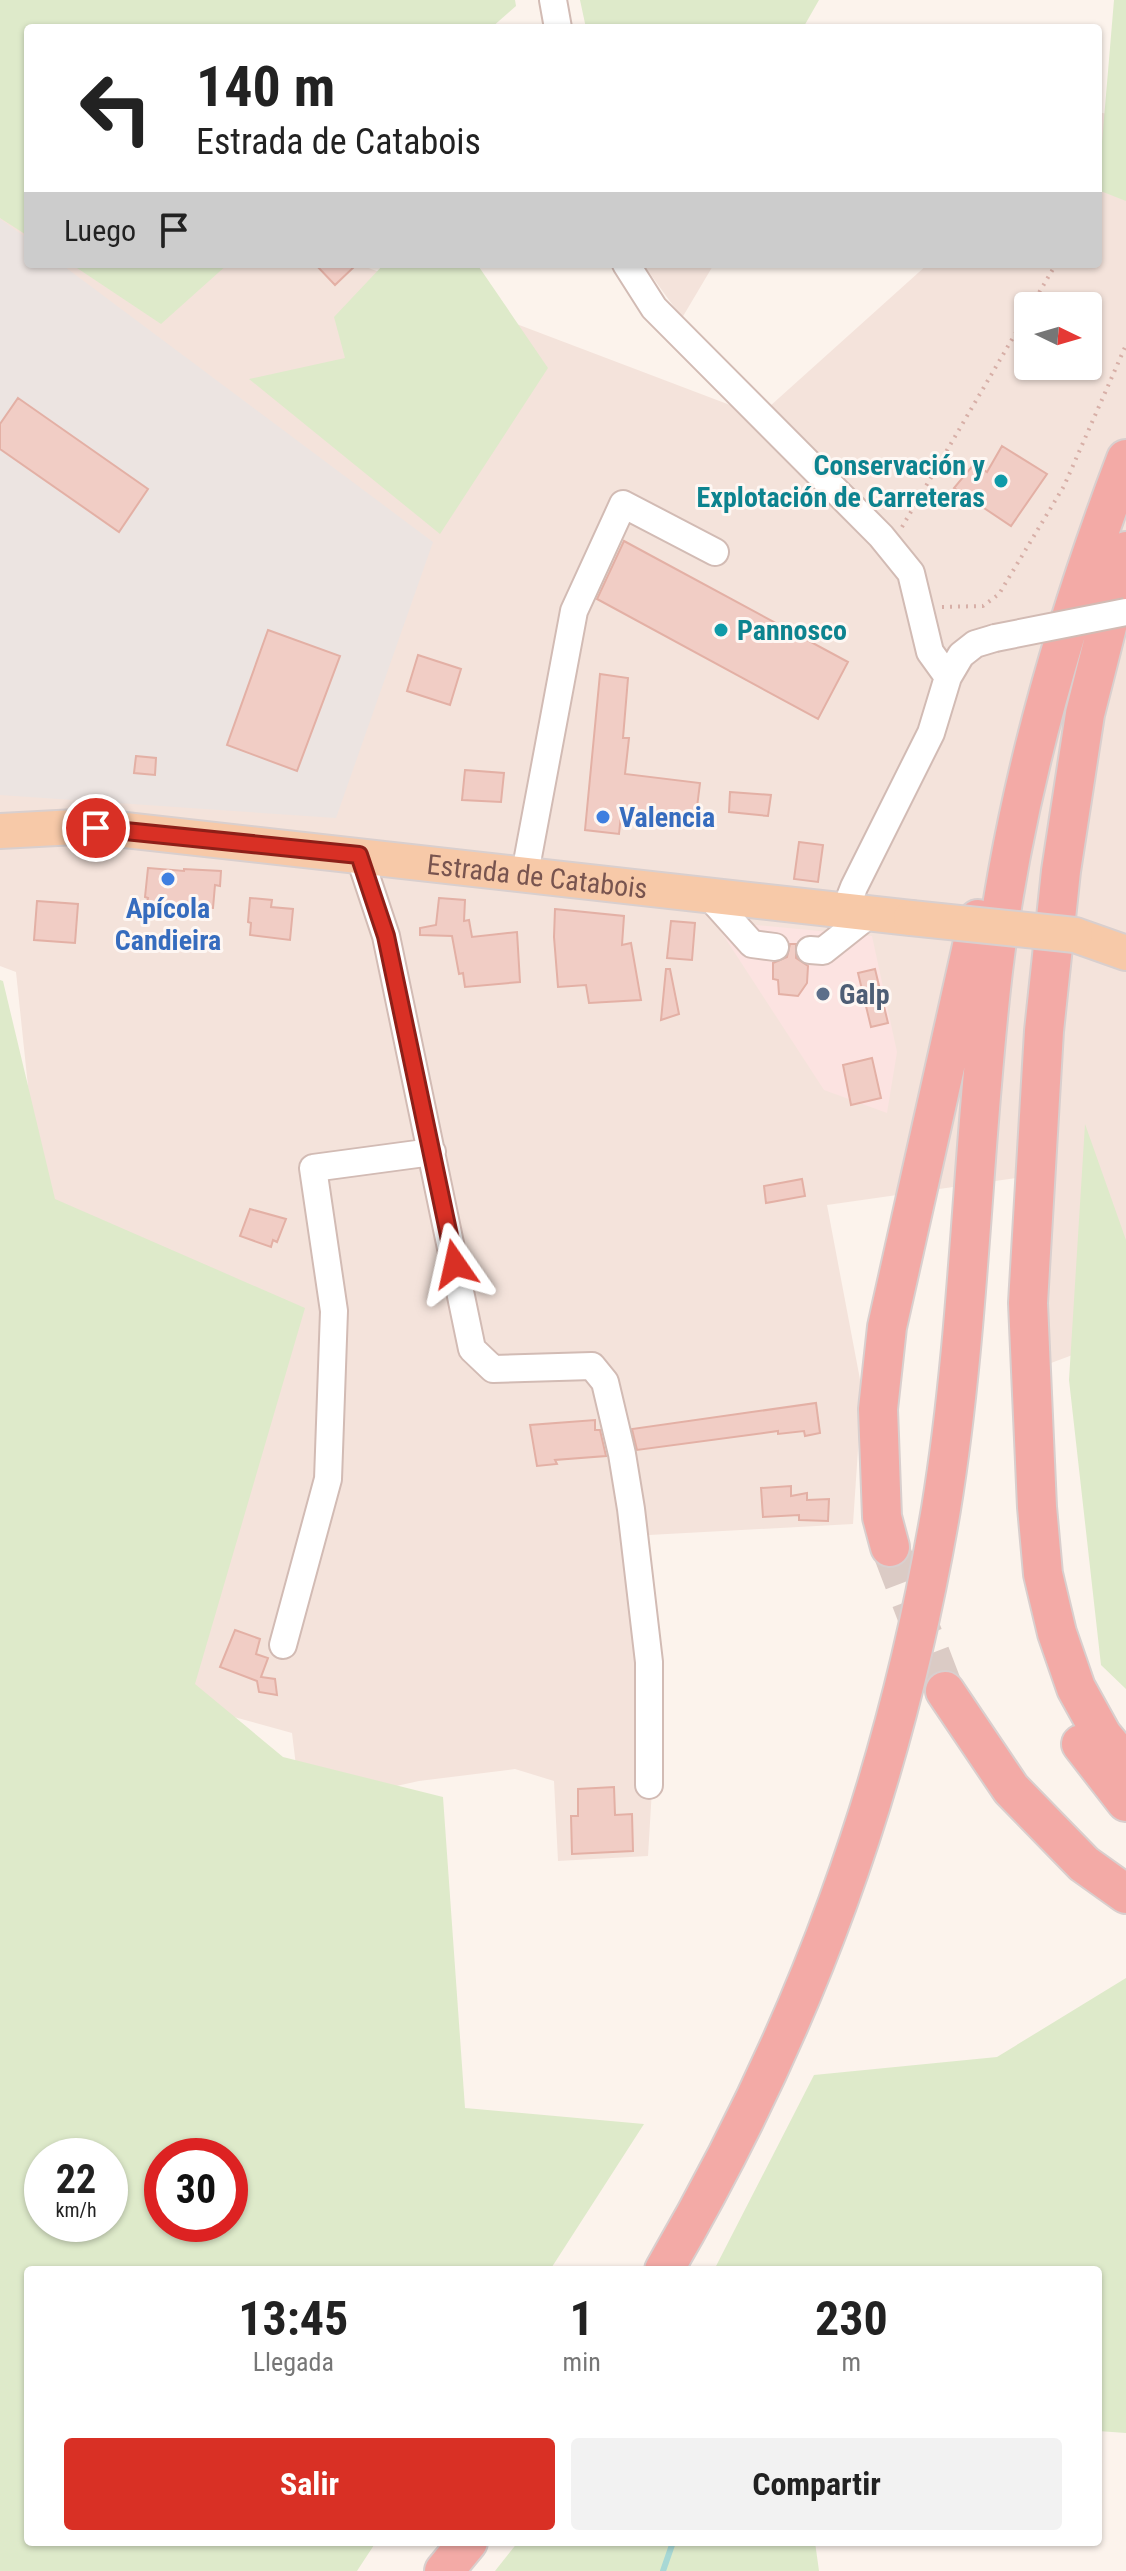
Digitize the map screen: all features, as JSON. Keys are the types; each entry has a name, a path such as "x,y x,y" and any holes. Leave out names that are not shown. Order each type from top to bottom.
{"highway":[{"path":"666,2266 756,2099 822,1947 866,1824 909,1671 931,1561 952,1425 993,967 1016,831 1032,754 1062,642 1126,459"},
{"path":"1126,551 1085,714 1061,871 1044,1031 1028,1303 1024,1504 1029,1569 1039,1633 1079,1741 1126,1802"},
{"path":"890,1547 882,1517 878,1409 892,1296 1007,793 1032,702 1062,642"},
{"path":"1028,1303 1043,1574 1057,1633 1076,1688 1102,1735 1126,1764"},
{"path":"945,1691 1011,1789 1084,1864 1126,1894"},
{"path":"444,2571 465,2546"}],"main road":[{"name":"Estrada de Catabois","path":"0,831 76,827 116,829 1075,935"},
{"path":"1075,935 1126,925"},
{"path":"1075,935 1126,953"}],"street":[{"path":"553,0 557,24"},
{"path":"629,268 654,308 890,547 911,573 930,652 948,677"},
{"path":"525,873 574,611 623,504 715,552"},
{"path":"810,950 823,951 858,911 854,887 931,733 948,677 961,655 975,644 995,638 1126,612"},
{"path":"359,855 386,936 472,1349 493,1369 592,1366 605,1382 631,1509 649,1662 649,1785"},
{"path":"708,895 752,944 775,947"},
{"path":"283,1645 328,1479 334,1311 313,1168 432,1152"}],"path":[{"path":"1039,292 1054,268"},
{"path":"890,547 1014,336"},
{"path":"919,607 983,606 999,594 1064,486 1126,345"}],"shaded area":[{"path":"1102,113 1126,118 1126,1335 1051,1363 1038,1175 827,1205 862,1390 853,1524 649,1535 658,1689 648,1856 558,1861 554,1781 515,1769 419,1781 301,1807 292,1733 234,1717 139,1715 41,1210 16,972 0,966 0,189 24,172 24,268 369,268 759,416 924,268 1102,268"},
{"path":"0,219 24,236 24,268 66,268 433,542 336,818 0,795"},
{"path":"646,268 712,268 682,318"},
{"name":"Galp","path":"714,921 872,936 897,1052 887,1113 824,1090"}],"green space":[{"path":"0,0 515,0 516,6 496,24 24,24 24,233 0,218"},
{"path":"580,0 819,0 805,24 585,24"},
{"path":"1114,0 1126,0 1126,201 1102,192 1102,142"},
{"path":"77,268 224,268 161,324"},
{"path":"380,268 480,268 548,368 440,534 249,379 345,358 334,317"},
{"path":"0,980 3,981 55,1199 305,1308 195,1684 283,1757 443,1797 465,2108 644,2124 553,2266 24,2266 24,2546 373,2546 357,2571 0,2571"},
{"path":"1085,1124 1126,1240 1126,1689 1101,1665 1069,1380"},
{"path":"1126,1978 1126,2433 1102,2431 1102,2266 716,2266 814,2075 997,2057"},
{"path":"515,2546 816,2546 819,2571 495,2571"}],"building":[{"path":"319,268 353,268 335,285"},
{"path":"18,398 148,489 119,532 0,449 0,424"},
{"name":"Conservación y Explotación de Carreteras","path":"1002,446 1047,474 1011,526 954,488 974,464 987,472"},
{"name":"Pannosco","path":"624,541 848,662 818,719 597,599"},
{"path":"268,630 340,656 297,771 227,745"},
{"path":"418,655 461,669 450,705 407,691"},
{"path":"600,674 628,678 623,738 629,738 625,774 700,783 695,823 621,815 619,834 585,830"},
{"path":"136,756 156,758 155,775 134,773"},
{"path":"465,770 504,773 501,802 462,800"},
{"path":"730,792 771,795 768,816 729,812"},
{"path":"799,842 823,845 818,882 794,879"},
{"path":"148,868 221,871 220,886 215,885 213,908 179,906 178,918 151,915 151,908 146,907 148,898 145,897"},
{"path":"250,898 272,900 271,907 293,909 290,940 250,935"},
{"path":"439,898 465,900 464,921 469,920 472,937 517,932 520,982 465,987 463,973 459,974 452,936 420,935 420,928 436,925"},
{"path":"37,901 78,904 75,943 34,940"},
{"path":"555,909 624,916 622,945 631,943 641,1000 589,1003 586,985 558,987"},
{"path":"671,921 695,923 692,960 667,958"},
{"path":"790,944 796,944 796,958 808,966 807,983 798,996 779,994 778,980 773,979 773,963 787,957"},
{"path":"666,969 670,969 679,1014 661,1020"},
{"path":"875,969 888,1023 871,1027 858,973"},
{"path":"872,1058 881,1098 851,1105 843,1065"},
{"path":"802,1179 805,1196 766,1203 764,1186"},
{"path":"250,1209 286,1219 277,1242 273,1240 271,1247 240,1236"},
{"path":"816,1403 820,1433 805,1436 804,1431 778,1434 778,1431 637,1450 632,1429"},
{"path":"595,1420 595,1430 600,1430 606,1456 555,1460 557,1464 537,1466 530,1425"},
{"path":"791,1486 791,1496 807,1493 807,1500 829,1499 828,1521 799,1520 799,1515 763,1517 761,1488"},
{"path":"235,1630 260,1639 256,1654 268,1658 261,1677 275,1679 277,1695 259,1692 257,1681 220,1667"},
{"path":"614,1787 615,1815 632,1814 633,1851 572,1854 571,1816 578,1816 578,1789"}],"waterway":[{"path":"663,2571 672,2546"}],"tunnel":[{"path":"890,1547 945,1691"}],"place":[{"name":"Conservación y Explotación de Carreteras","path":"1001,481"},
{"name":"Pannosco","path":"721,630"},
{"name":"Valencia","path":"603,817"},
{"name":"Apícola Candieira","path":"168,879"},
{"name":"Galp","path":"823,994"}],"route":[{"path":"96,828 359,855 386,936 455,1264"}]}
